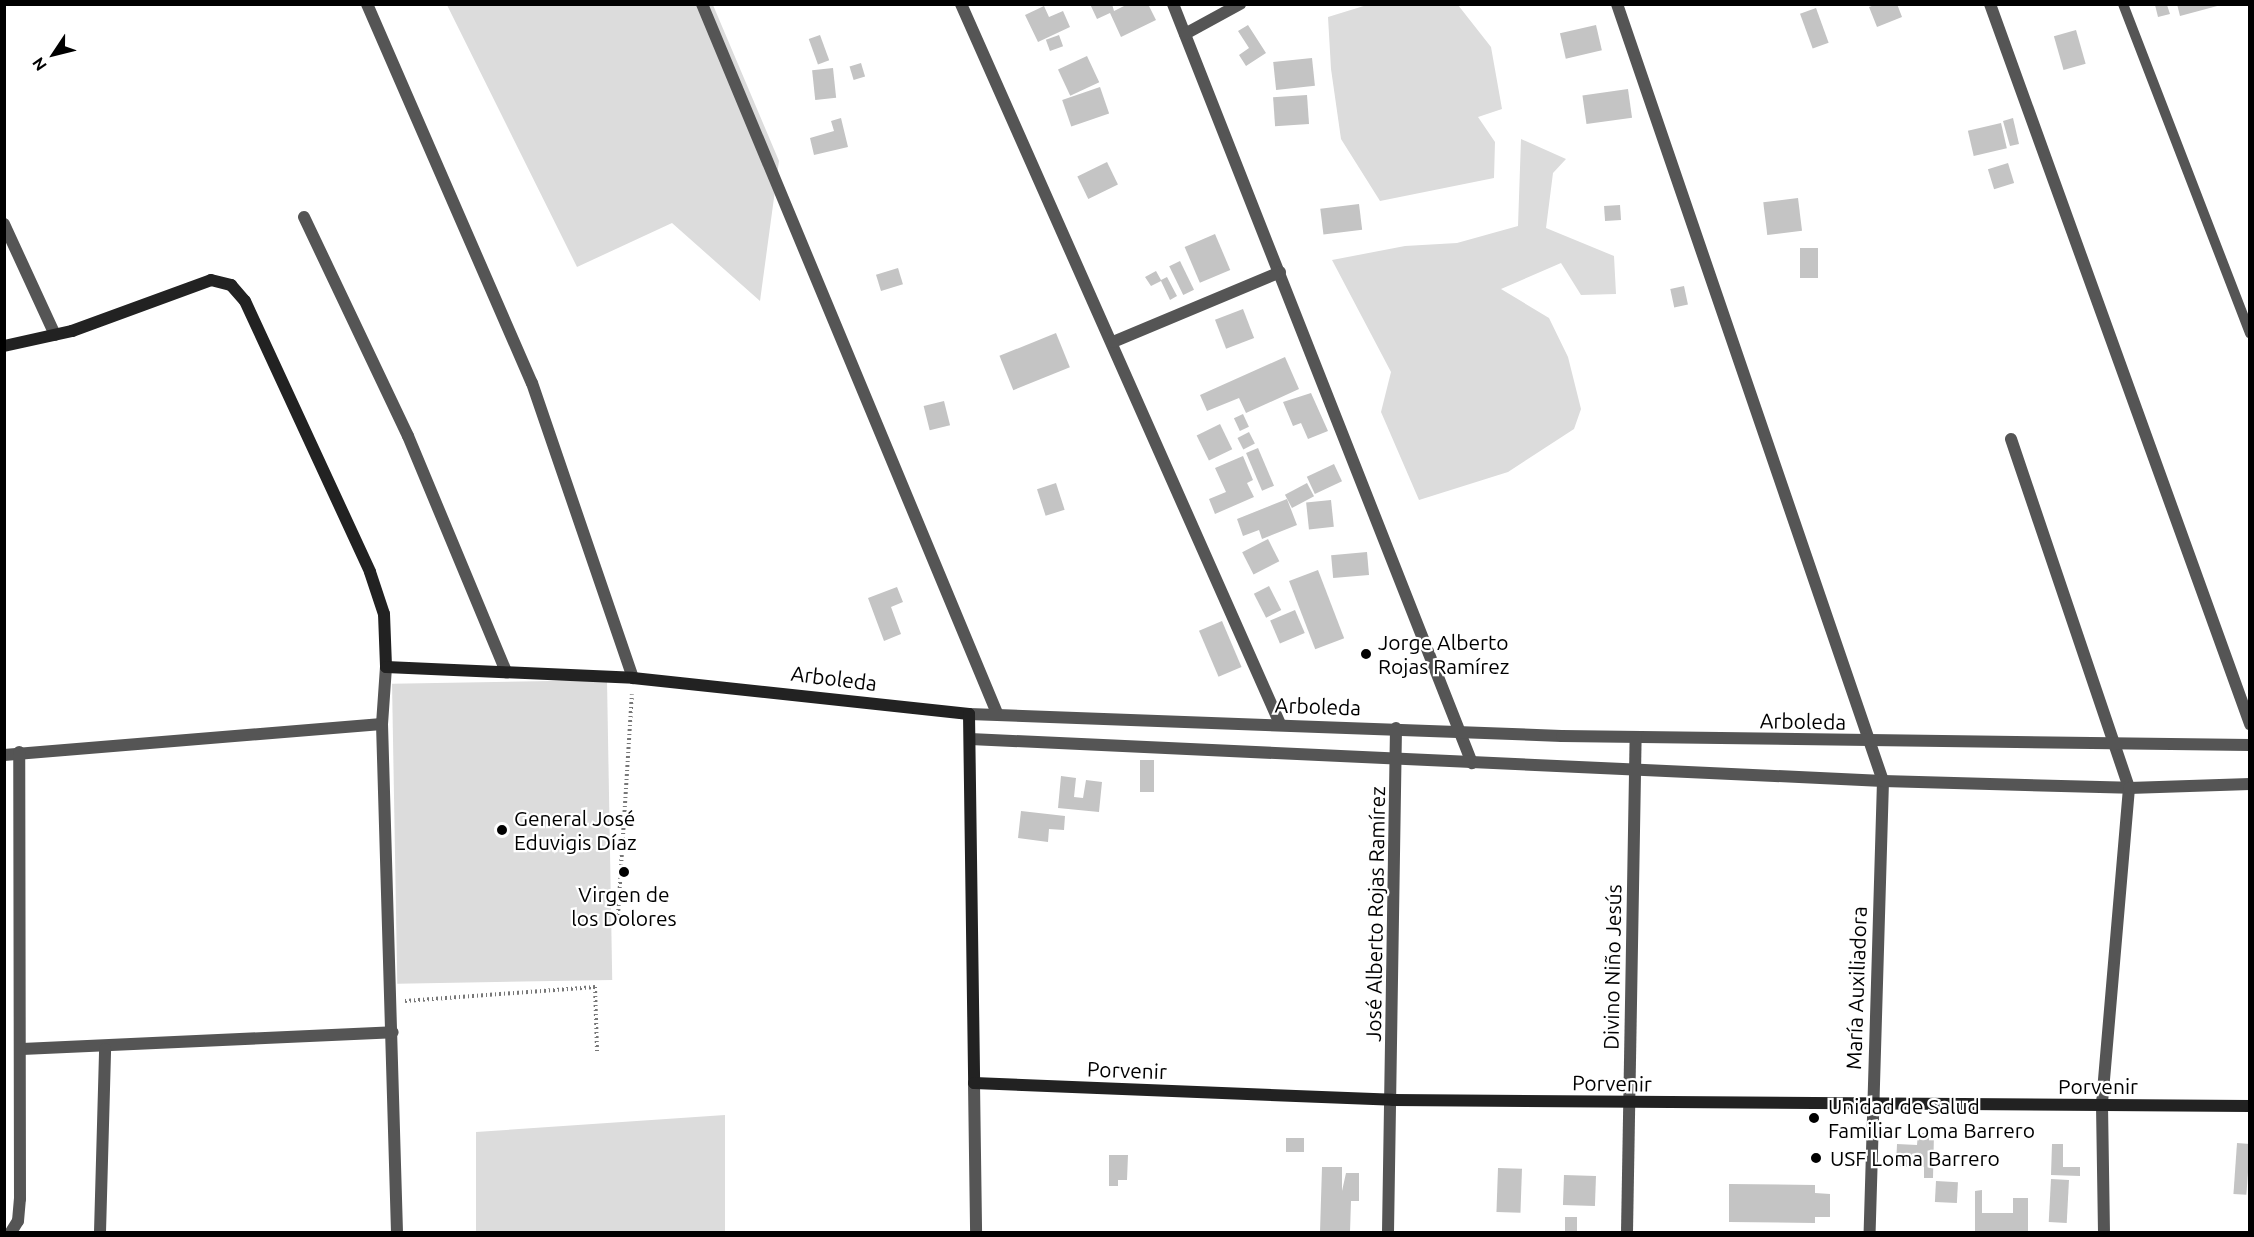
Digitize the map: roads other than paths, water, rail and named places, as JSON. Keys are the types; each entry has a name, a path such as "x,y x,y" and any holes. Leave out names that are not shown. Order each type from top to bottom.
{"street":[{"path":"367,4 532,383 633,678"},
{"path":"702,4 997,713"},
{"path":"961,4 1113,342 1280,724"},
{"path":"1173,4 1472,764"},
{"path":"1185,34 1240,4"},
{"name":"María Auxiliadora","path":"1617,4 1872,741 1883,781 1870,1106 1870,1233"},
{"path":"1990,4 2250,724"},
{"path":"304,217 417,456 506,672"},
{"path":"4,224 55,336"},
{"path":"1113,342 1280,272"},
{"path":"4,346 55,336 211,280 231,285 245,301 370,572 384,614 386,667 382,724 393,1002 397,1233"},
{"path":"2011,439 2118,745 2129,788 2102,1105 2104,1233"},
{"name":"Arboleda","path":"386,667 633,678 969,714 997,713 1636,737 2250,746"},
{"path":"969,714 976,1233"},
{"path":"4,755 382,724"},
{"name":"José Alberto Rojas Ramírez","path":"1388,1233 1393,1100 1396,728"},
{"name":"Divino Niño Jesús","path":"1627,1233 1636,737"},
{"path":"970,740 1635,772 1883,781 2129,788 2250,784"},
{"path":"11,1233 18,1221 20,1199 22,1049 19,752"},
{"path":"22,1049 105,1049 393,1032"},
{"path":"100,1233 105,1049"},
{"name":"Porvenir","path":"974,1083 1393,1100 1870,1106 2250,1106"}],"lane":[{"path":"2123,4 2250,333"}],"place":[{"name":"Jorge Alberto Rojas Ramírez","path":"1366,654"},
{"name":"General José Eduvigis Díaz","path":"502,830"},
{"name":"Virgen de los Dolores","path":"624,872"},
{"name":"Unidad de Salud Familiar Loma Barrero","path":"1814,1118"},
{"name":"USF Loma Barrero","path":"1816,1158"}]}
